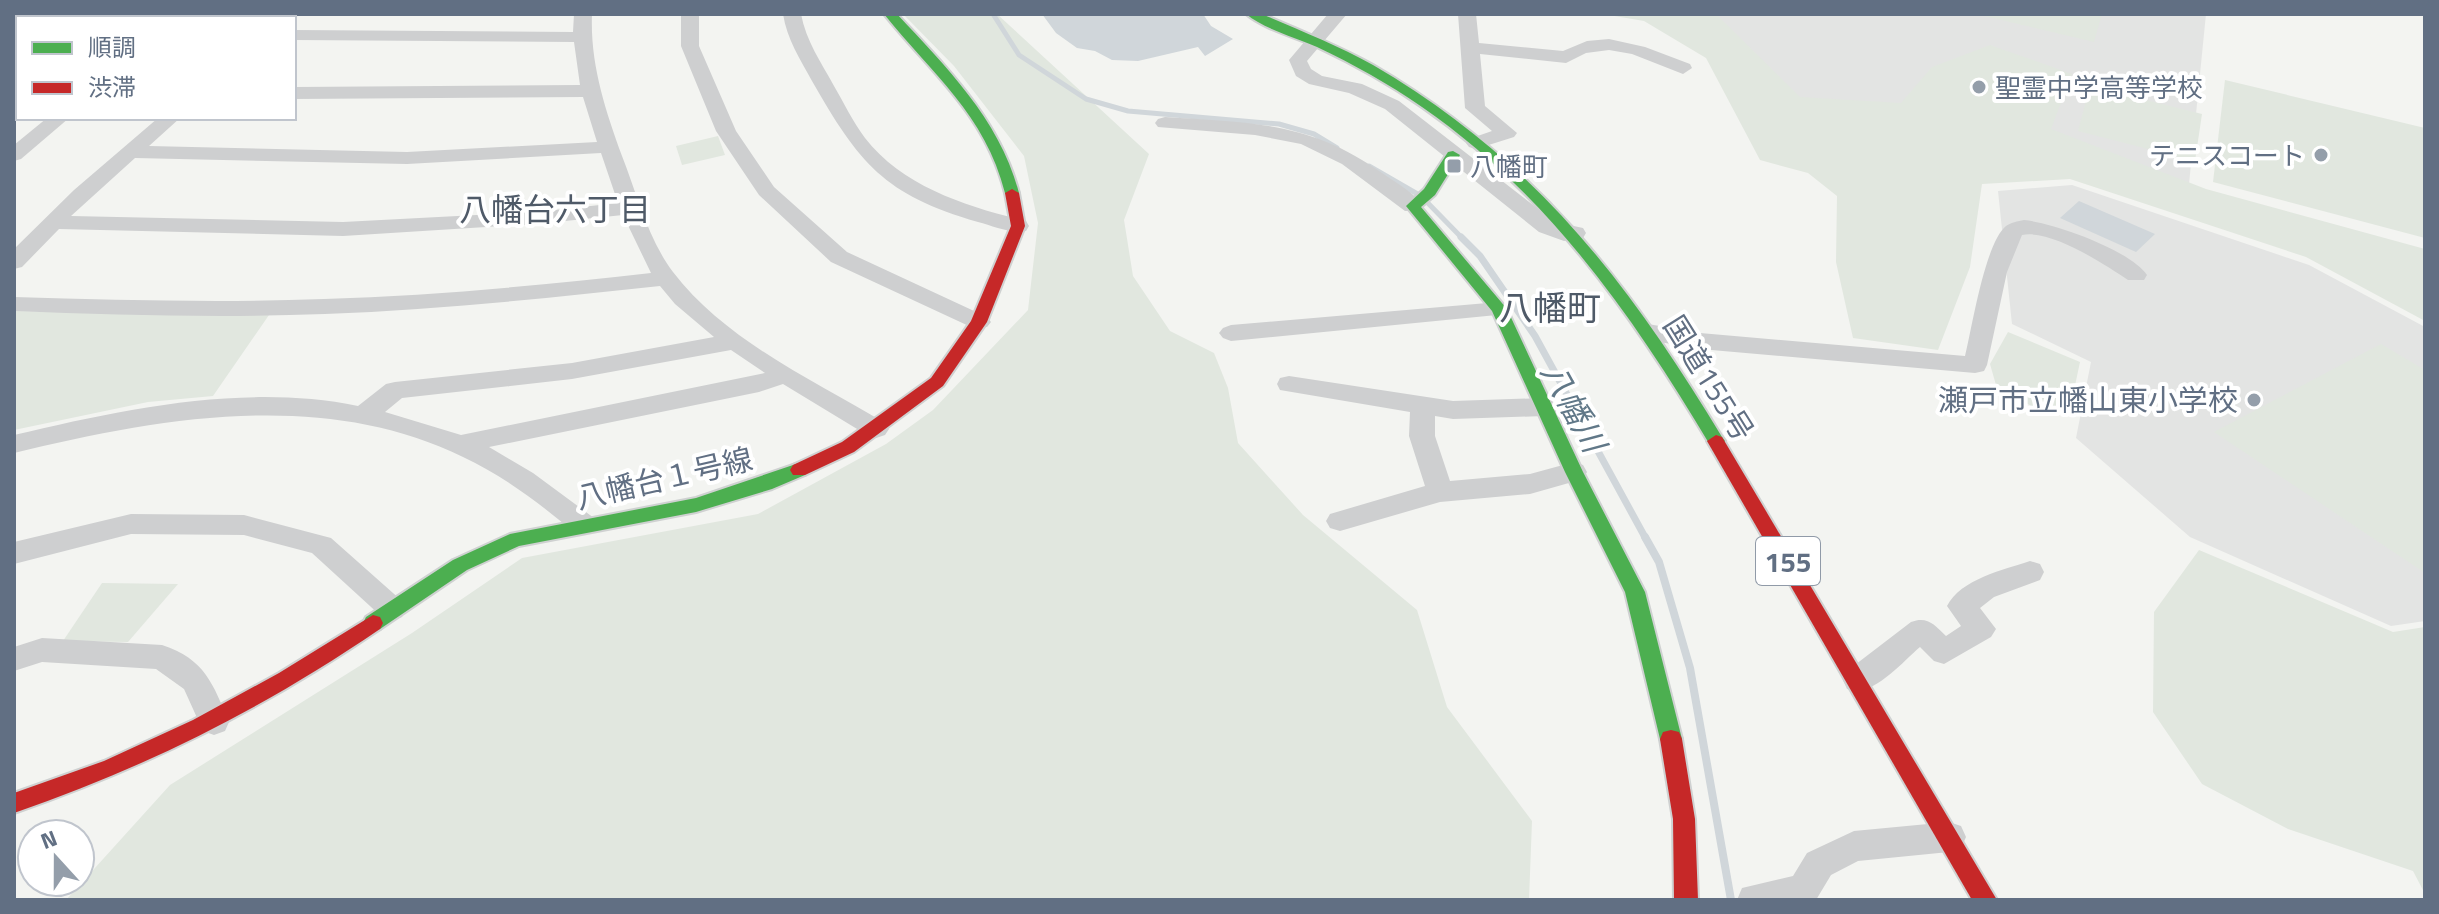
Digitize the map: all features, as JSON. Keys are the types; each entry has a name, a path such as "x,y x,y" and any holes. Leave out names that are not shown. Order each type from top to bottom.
{"main road":[{"path":"890,14 963,95 1008,167 1018,226"},
{"name":"国道155号","path":"1252,14 1315,41 1382,76 1443,116 1543,200 1575,233 1648,332 1714,436 1985,900"},
{"path":"1453,155 1421,200 1499,309 1574,472 1635,592 1666,709 1684,819 1686,900"},
{"name":"八幡台１号線","path":"14,803 118,767 214,722 285,681 450,569 496,546 584,525 691,507 756,490 848,447 937,382 979,322 1018,226"}],"street":[{"path":"583,14 581,37 590,91 630,208 665,278 698,311 736,341 876,429"},
{"path":"690,14 690,46 726,131 766,191 839,257 979,322"},
{"path":"792,14 797,42 846,124 871,158 907,185 946,204 1018,226"},
{"path":"1338,14 1298,60 1303,72 1316,80 1355,88 1392,105 1547,227 1564,234 1575,233"},
{"path":"1467,14 1475,108 1507,133 1476,143"},
{"path":"296,35 581,37"},
{"path":"1471,48 1566,57 1579,46 1614,44 1639,52 1622,60 1626,66 1657,68 1664,60 1683,68"},
{"path":"296,93 590,91"},
{"path":"14,155 57,120"},
{"path":"14,262 51,222 168,120"},
{"path":"1165,123 1259,131 1311,141 1386,184 1421,200"},
{"path":"131,152 407,158 609,147"},
{"path":"51,222 343,229 536,218 630,208"},
{"path":"1648,332 1700,341 1975,365 1994,282 2009,235 2016,227 2024,225 2045,230 2113,258 2136,275"},
{"path":"14,304 289,308 440,300 665,278"},
{"path":"1231,333 1499,309"},
{"path":"364,415 395,390 572,371 736,341"},
{"path":"460,444 759,384 787,374"},
{"path":"1289,384 1453,410 1544,407"},
{"path":"14,444 140,417 210,409 297,407 364,415 402,423 460,444 537,487 584,525"},
{"path":"1423,407 1422,436 1440,492"},
{"path":"1340,521 1440,492 1530,484 1574,472"},
{"path":"14,553 131,524 244,525 321,545 392,609"},
{"path":"1858,680 1921,630 1944,652 1981,629 1961,606 1984,589 2030,572"},
{"path":"14,659 42,650 162,657 196,681 214,722"},
{"path":"1754,900 1803,890 1819,864 1854,846 1949,837"}],"shaded area":[{"path":"903,14 997,14 1149,154 1124,220 1133,276 1170,331 1214,353 1228,388 1238,443 1303,515 1417,610 1447,707 1532,821 1529,900 66,900 96,898 96,867 170,785 412,633 522,558 758,514 886,444 933,410 1028,310 1038,223 1024,156 954,66"},
{"path":"1042,14 1203,14 1211,26 1233,39 1205,56 1198,47 1138,61 1112,60 1095,51 1077,48 1056,33"},
{"path":"1603,14 1716,14 1800,97 1901,103 1932,67 1990,45 2072,74 2051,129 2206,189 2425,249 2425,321 2306,257 2070,179 1982,184 1970,267 1938,350 1853,338 1836,262 1837,196 1808,173 1760,160 1706,58 1644,21"},
{"name":"聖霊中学高等学校","path":"1686,14 2206,14 2188,194 2077,161 1846,175"},
{"path":"1976,14 2102,14 2094,42"},
{"name":"テニスコート","path":"2225,80 2425,128 2425,238 2213,182"},
{"path":"2090,86 2202,114 2195,161 2078,131"},
{"path":"718,136 725,155 682,165 676,146"},
{"name":"瀬戸市立幡山東小学校","path":"2072,185 2309,265 2425,327 2425,621 2391,626 2190,537 2076,438 2091,362 2012,324 1998,191"},
{"path":"2079,201 2155,234 2136,252 2060,218"},
{"path":"14,311 269,315 213,396 148,402 14,430"},
{"path":"2008,332 2080,362 2070,409 2043,413 1996,385 1990,364"},
{"path":"2381,344 2425,370 2425,573 2214,432"},
{"path":"2199,550 2393,632 2425,627 2425,894 2413,871 2288,829 2202,784 2153,712 2154,612"},
{"path":"102,583 178,584 128,642 63,641"}],"waterway":[{"name":"八幡川","path":"993,14 1019,55 1086,99 1128,111 1279,124 1314,134 1337,148"},
{"name":"八幡川","path":"1369,166 1421,196 1463,239"},
{"name":"八幡川","path":"1463,239 1480,256 1535,336 1646,539"},
{"name":"八幡川","path":"1645,537 1659,562 1690,668 1731,900"}],"traffic: fast":[{"path":"890,14 964,97 980,120 995,143 1012,193"},
{"path":"1252,14 1354,60 1426,104 1478,143 1526,185 1569,229 1608,277 1681,383 1716,441"},
{"path":"1453,155 1430,192 1413,206 1499,309 1574,472 1635,592 1671,739"},
{"path":"373,623 460,565 497,546 517,539 625,521 696,505 731,496 799,470"}],"traffic: jam":[{"path":"799,470 848,447 937,382 979,322 1018,226 1012,193"},
{"path":"1716,441 1985,900"},
{"path":"14,803 111,767 201,727 286,679 373,623"},
{"path":"1671,739 1684,819 1686,900"}],"place":[{"name":"聖霊中学高等学校","path":"1979,87"},
{"name":"テニスコート","path":"2321,155"},
{"name":"八幡町","path":"1454,166"},
{"name":"瀬戸市立幡山東小学校","path":"2254,400"}],"district":[{"name":"八幡台六丁目","path":"555,209"},
{"name":"八幡町","path":"1550,307"}]}
